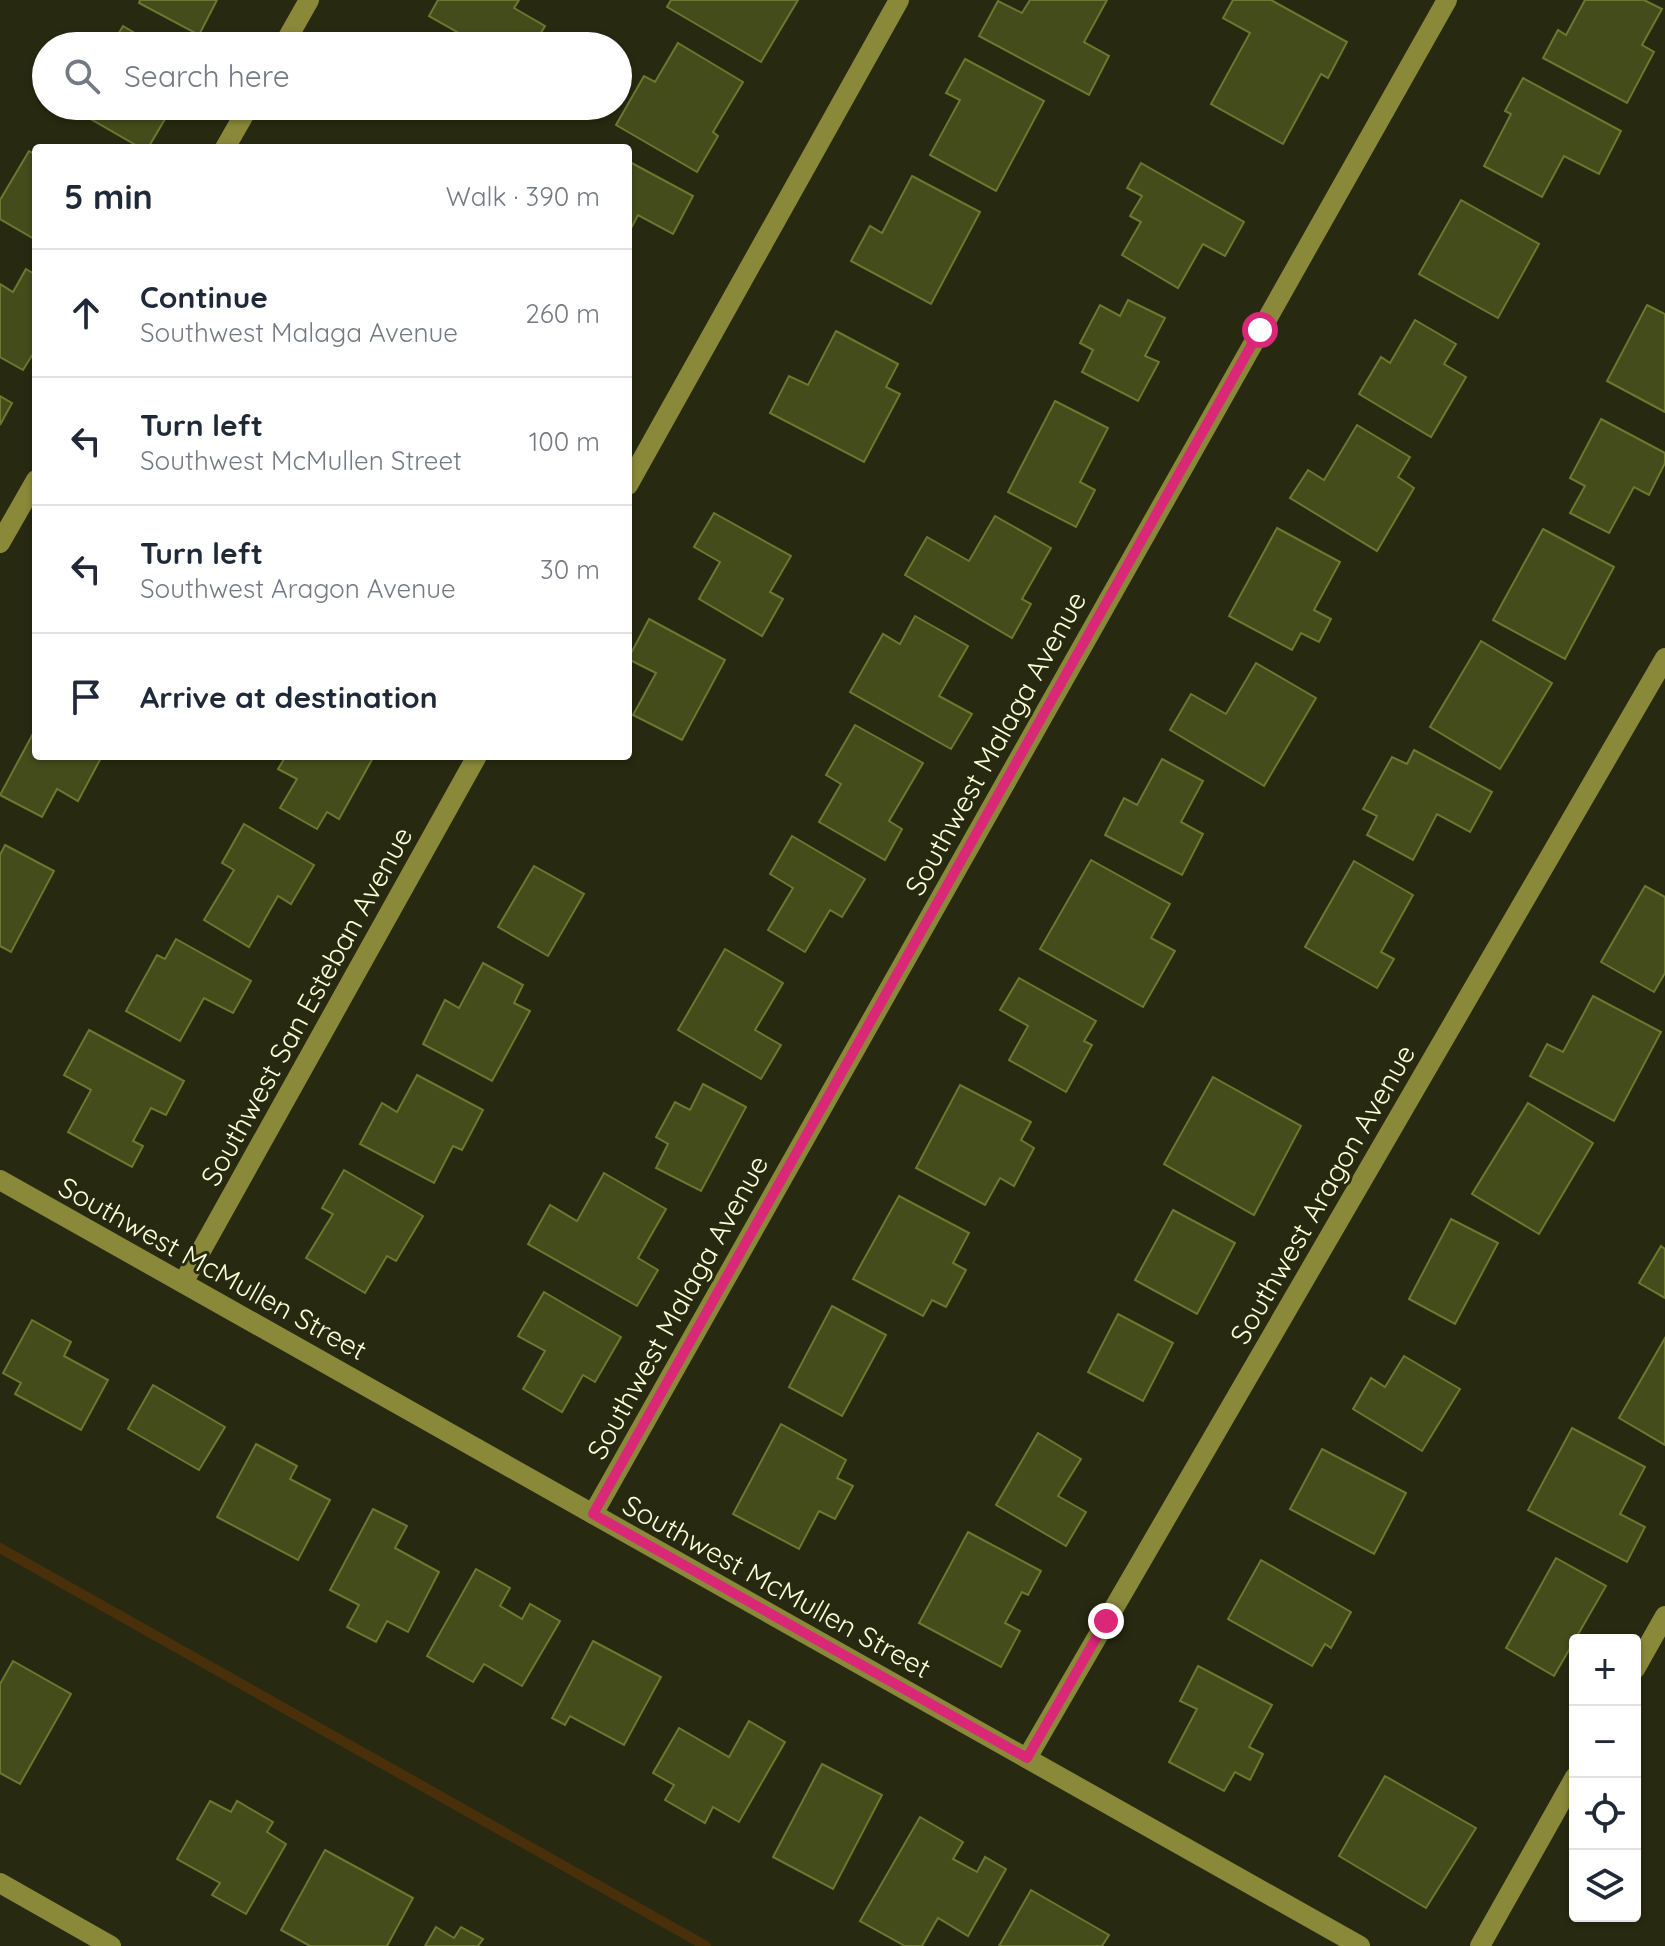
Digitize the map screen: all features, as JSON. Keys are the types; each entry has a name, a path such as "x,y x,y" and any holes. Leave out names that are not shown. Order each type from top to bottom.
{"street":[{"path":"291,32 309,0"},
{"path":"632,478 899,0"},
{"name":"Southwest Malaga Avenue","path":"593,1514 1447,0"},
{"path":"227,144 241,120"},
{"path":"0,543 32,487"},
{"name":"Southwest Aragon Avenue","path":"1027,1758 1665,658"},
{"name":"Southwest San Esteban Avenue","path":"183,1283 475,760"},
{"name":"Southwest McMullen Street","path":"0,1180 1360,1946"},
{"path":"1641,1658 1665,1616"},
{"path":"1480,1946 1574,1778"},
{"path":"0,1883 111,1946"}],"building":[{"path":"140,0 217,0 201,32 193,32 139,3"},
{"path":"438,0 519,0 514,8 545,26 541,32 457,32 429,16"},
{"path":"671,0 798,0 761,62 667,7"},
{"path":"1030,0 1107,0 1084,42 1109,56 1089,95 979,36 998,1 1022,13"},
{"path":"1233,0 1271,0 1347,42 1328,78 1321,74 1283,144 1211,104 1250,33 1223,18"},
{"path":"1585,0 1644,0 1662,9 1642,45 1654,52 1627,103 1543,58 1558,30 1566,35"},
{"path":"123,26 133,32 119,32"},
{"path":"678,43 743,82 713,132 718,136 697,172 616,125 619,120 632,120 632,97 644,76 655,82"},
{"path":"965,59 1044,101 996,191 930,155 960,100 946,93"},
{"path":"1523,78 1621,131 1599,174 1564,156 1542,197 1484,166 1511,114 1505,111"},
{"path":"92,120 164,120 150,144 134,144"},
{"path":"29,151 32,153 32,238 0,219 0,200"},
{"path":"632,163 693,196 673,234 638,215 632,226"},
{"path":"1141,163 1244,222 1225,256 1203,244 1178,288 1122,255 1141,222 1130,216 1142,196 1127,188"},
{"path":"912,176 980,212 931,304 851,261 870,226 882,233"},
{"path":"1461,200 1539,244 1498,318 1419,274"},
{"path":"26,269 32,273 32,355 23,370 0,357 0,284 13,292"},
{"path":"1128,300 1165,318 1145,356 1159,362 1138,401 1082,372 1093,350 1080,343 1100,305 1120,316"},
{"path":"1647,305 1665,314 1665,412 1607,381"},
{"path":"1415,320 1456,344 1444,364 1466,377 1431,437 1359,394 1381,357 1390,363"},
{"path":"836,331 898,364 886,387 900,394 864,462 770,413 789,376 808,385"},
{"path":"0,396 12,403 0,425"},
{"path":"1055,401 1108,428 1080,482 1095,490 1076,527 1008,492"},
{"path":"1601,419 1665,453 1665,463 1649,495 1634,487 1609,533 1570,513 1585,486 1570,478"},
{"path":"1357,425 1410,457 1398,477 1414,488 1377,551 1290,498 1308,470 1324,480"},
{"path":"714,513 791,556 770,592 783,599 762,636 699,599 720,562 694,547"},
{"path":"995,516 1051,548 1022,599 1031,604 1012,638 905,575 927,537 969,561"},
{"path":"1277,528 1340,562 1314,610 1331,619 1319,642 1301,633 1292,650 1229,616"},
{"path":"1543,529 1614,567 1565,659 1493,620"},
{"path":"915,616 968,646 939,696 972,714 951,749 850,692 883,634 900,644"},
{"path":"649,619 725,660 682,740 633,715 656,673 632,661 632,651"},
{"path":"1481,641 1552,683 1500,769 1430,727"},
{"path":"1256,663 1316,698 1264,786 1170,730 1191,694 1226,714"},
{"path":"855,725 923,763 889,821 902,829 885,860 819,822 841,784 826,775"},
{"path":"32,735 32,760 100,760 78,801 57,789 42,817 0,795"},
{"path":"1414,750 1492,792 1470,832 1437,814 1413,860 1367,835 1377,816 1363,809 1392,757 1407,764"},
{"path":"1162,759 1203,781 1181,822 1203,834 1182,875 1105,835 1124,798 1137,805"},
{"path":"284,760 372,760 339,819 327,812 317,829 280,808 297,779 278,769"},
{"path":"244,824 314,865 291,904 278,896 249,947 204,920 234,870 222,863"},
{"path":"792,836 865,879 842,917 830,910 805,952 768,930 793,888 770,874"},
{"path":"5,845 54,871 11,952 0,946 0,855"},
{"path":"1091,860 1170,904 1151,938 1175,951 1143,1007 1040,949"},
{"path":"1354,861 1413,895 1381,952 1394,959 1377,988 1305,947"},
{"path":"534,866 584,894 548,956 498,927"},
{"path":"1645,886 1665,897 1665,973 1654,992 1601,962"},
{"path":"176,939 251,981 233,1013 204,998 180,1041 126,1011 157,955 165,959"},
{"path":"725,949 783,983 755,1030 781,1045 761,1079 678,1030"},
{"path":"483,963 523,985 514,1003 530,1011 492,1081 423,1044 445,1000 459,1008"},
{"path":"1019,978 1096,1021 1084,1041 1092,1045 1066,1092 1009,1060 1028,1026 1000,1010"},
{"path":"1593,996 1661,1032 1614,1121 1530,1076 1547,1044 1563,1052"},
{"path":"89,1030 184,1081 166,1115 151,1108 133,1141 143,1146 132,1167 68,1132 91,1090 64,1075"},
{"path":"417,1075 483,1110 462,1150 453,1146 434,1183 360,1144 382,1103 397,1112"},
{"path":"1213,1077 1301,1126 1254,1215 1164,1164"},
{"path":"703,1084 746,1107 701,1191 656,1168 668,1144 656,1137 675,1102 690,1110"},
{"path":"960,1085 1031,1122 1021,1140 1034,1148 1014,1186 1000,1178 985,1205 916,1168"},
{"path":"1528,1103 1593,1143 1539,1234 1472,1194"},
{"path":"344,1170 423,1216 396,1261 387,1256 365,1293 306,1258 333,1214 322,1208"},
{"path":"604,1173 666,1209 638,1258 658,1270 637,1306 528,1244 550,1205 577,1221"},
{"path":"899,1196 969,1233 953,1263 966,1270 946,1307 932,1300 923,1316 853,1279"},
{"path":"1173,1210 1235,1243 1197,1314 1135,1280"},
{"path":"1451,1219 1498,1243 1455,1324 1409,1299"},
{"path":"1661,1246 1665,1249 1665,1298 1639,1283"},
{"path":"544,1292 621,1337 595,1382 583,1375 562,1412 523,1389 545,1351 518,1336"},
{"path":"832,1306 886,1335 842,1416 789,1387"},
{"path":"1118,1314 1173,1343 1143,1401 1088,1372"},
{"path":"32,1320 71,1342 64,1356 108,1380 81,1430 15,1394 21,1383 3,1373"},
{"path":"1665,1338 1665,1445 1619,1418"},
{"path":"1404,1356 1460,1389 1422,1451 1353,1409 1371,1378 1385,1387"},
{"path":"153,1385 225,1427 199,1470 128,1429"},
{"path":"781,1424 846,1460 837,1478 853,1486 835,1519 819,1511 799,1549 733,1514"},
{"path":"1572,1428 1645,1467 1620,1514 1645,1527 1627,1562 1528,1510"},
{"path":"1038,1433 1081,1459 1058,1496 1086,1512 1066,1546 996,1505"},
{"path":"256,1444 297,1466 290,1479 330,1500 298,1560 217,1517"},
{"path":"1322,1449 1406,1493 1374,1554 1290,1509"},
{"path":"373,1509 407,1526 395,1548 439,1572 408,1632 387,1621 376,1642 347,1627 359,1605 330,1590"},
{"path":"968,1532 1041,1571 1028,1595 1022,1592 1005,1623 1020,1631 1001,1667 919,1623"},
{"path":"1556,1558 1606,1586 1578,1634 1569,1634 1569,1650 1554,1676 1506,1648"},
{"path":"1261,1560 1351,1612 1331,1648 1325,1644 1312,1666 1228,1619"},
{"path":"476,1569 510,1588 500,1606 522,1619 530,1604 560,1621 522,1686 484,1664 473,1682 427,1656"},
{"path":"593,1641 661,1677 624,1745 570,1716 565,1725 552,1718"},
{"path":"13,1661 71,1694 20,1784 0,1773 0,1684"},
{"path":"1198,1666 1272,1705 1249,1747 1263,1754 1250,1780 1235,1772 1224,1791 1169,1762 1197,1709 1180,1701"},
{"path":"749,1721 785,1742 739,1822 713,1807 705,1823 665,1800 674,1785 653,1773 679,1728 729,1757"},
{"path":"822,1764 882,1795 833,1889 773,1857"},
{"path":"1385,1776 1476,1828 1426,1908 1339,1856"},
{"path":"210,1801 231,1812 237,1801 273,1822 267,1832 286,1844 246,1914 212,1895 220,1883 177,1859"},
{"path":"920,1817 963,1842 953,1859 977,1872 985,1857 1006,1869 968,1936 938,1918 922,1946 905,1946 860,1921"},
{"path":"325,1850 413,1898 387,1946 310,1946 281,1930"},
{"path":"1031,1890 1109,1935 1102,1946 999,1946"},
{"path":"436,1927 454,1938 461,1927 483,1939 478,1946 425,1946"}],"waterway":[{"path":"0,1548 706,1946"}],"route":[{"path":"1106,1621 1027,1758 593,1514 1260,330"}]}
